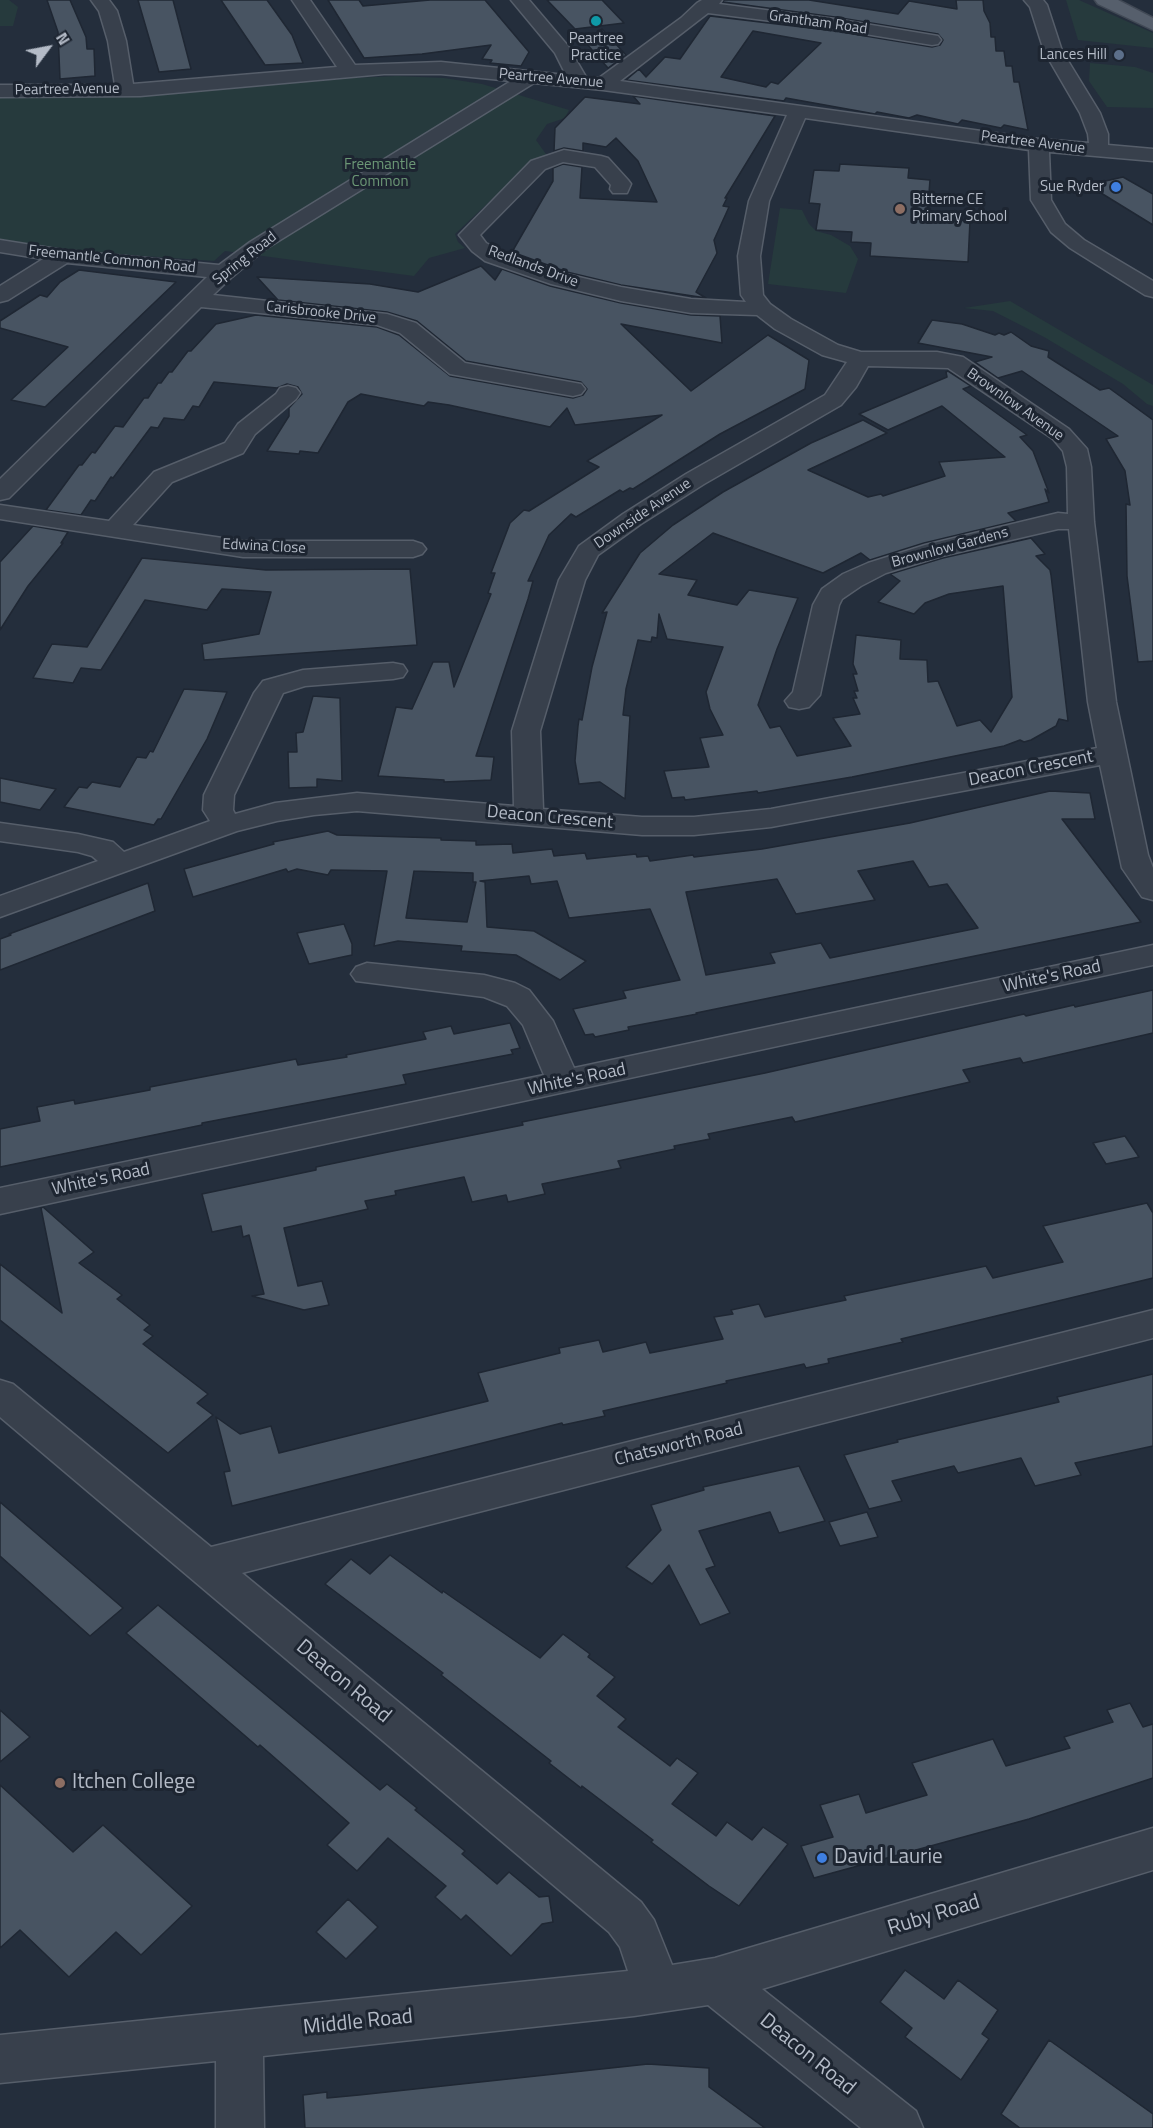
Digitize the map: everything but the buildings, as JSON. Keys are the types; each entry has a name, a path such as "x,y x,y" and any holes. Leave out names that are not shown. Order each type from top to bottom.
{"main road":[{"path":"1104,0 1153,25"}],"street":[{"path":"100,0 108,11 117,41 125,90"},
{"path":"301,0 349,70"},
{"path":"520,0 562,50 573,67 578,81"},
{"path":"1036,3 1053,51 1090,113 1098,134 1099,151"},
{"path":"603,84 708,4"},
{"name":"Grantham Road","path":"708,4 932,40"},
{"name":"Peartree Avenue","path":"0,91 125,90 349,70 415,67 578,81 1039,146 1153,155"},
{"name":"Spring Road","path":"0,493 224,272 257,246 530,77"},
{"path":"762,309 752,295 749,256 759,201 798,112"},
{"path":"1090,113 1153,145"},
{"path":"1039,146 1041,200 1058,228 1077,244 1153,290"},
{"name":"Redlands Drive","path":"620,189 621,184 601,162 564,156 556,158 538,165 469,235 479,247 493,256 559,279 621,294 691,306 762,309"},
{"name":"Freemantle Common Road","path":"0,246 63,256 224,272"},
{"path":"0,295 63,256"},
{"name":"Carisbrooke Drive","path":"196,300 379,319 408,328 458,369 573,389"},
{"name":"Brownlow Avenue","path":"762,309 783,324 830,350 860,359 937,358 955,362 1061,434 1075,449 1079,467 1081,522 1101,702 1133,855 1137,868 1153,890"},
{"name":"Downside Avenue","path":"529,817 525,744 527,726 572,580 588,551 695,478 806,418 833,400 844,387 860,359"},
{"path":"115,530 163,477 234,448 246,429 284,399 288,393"},
{"name":"Edwina Close","path":"0,512 249,549 413,549"},
{"name":"Brownlow Gardens","path":"799,701 806,694 826,605 831,595 852,580 877,568 934,550 1058,521 1081,522"},
{"path":"227,825 218,810 219,795 273,687 303,678 393,671"},
{"name":"Deacon Crescent","path":"0,907 227,825 275,812 357,802 651,826 740,822 833,807 1111,754"},
{"path":"0,832 78,843 102,849 120,864"},
{"name":"White's Road","path":"0,1201 564,1083 1153,955"},
{"path":"367,974 484,986 504,991 518,998 537,1021 564,1083"},
{"name":"Chatsworth Road","path":"204,1566 1153,1324"},
{"name":"Deacon Road","path":"0,1395 626,1917 638,1935 658,1990"},
{"name":"Ruby Road","path":"715,1981 1153,1850"},
{"name":"Deacon Road","path":"715,1981 899,2128"},
{"name":"Middle Road","path":"0,2059 239,2036 658,1990 715,1981"},
{"path":"239,2036 240,2128"}],"green space":[{"path":"0,0 9,0 18,7 13,26 0,26"},
{"path":"1066,0 1079,0 1153,33 1153,48 1078,40"},
{"path":"1090,63 1135,67 1153,73 1153,108 1107,107 1089,81"},
{"name":"Freemantle Common","path":"397,76 444,78 482,84 569,110 565,118 547,124 536,140 548,157 526,167 455,234 458,242 465,248 429,258 414,276 225,251 214,261 75,251 0,239 0,96 137,95"},
{"path":"780,208 802,210 809,224 816,231 831,235 850,246 858,259 846,293 768,284"},
{"path":"1010,301 1153,385 1153,406 1147,404 1123,384 1044,337 993,311 964,308"}],"place":[{"name":"Peartree Practice","path":"596,21"},
{"name":"Lances Hill","path":"1119,55"},
{"name":"Sue Ryder","path":"1116,187"},
{"name":"Bitterne CE Primary School","path":"900,209"},
{"name":"Itchen College","path":"60,1783"},
{"name":"David Laurie","path":"822,1858"}]}
